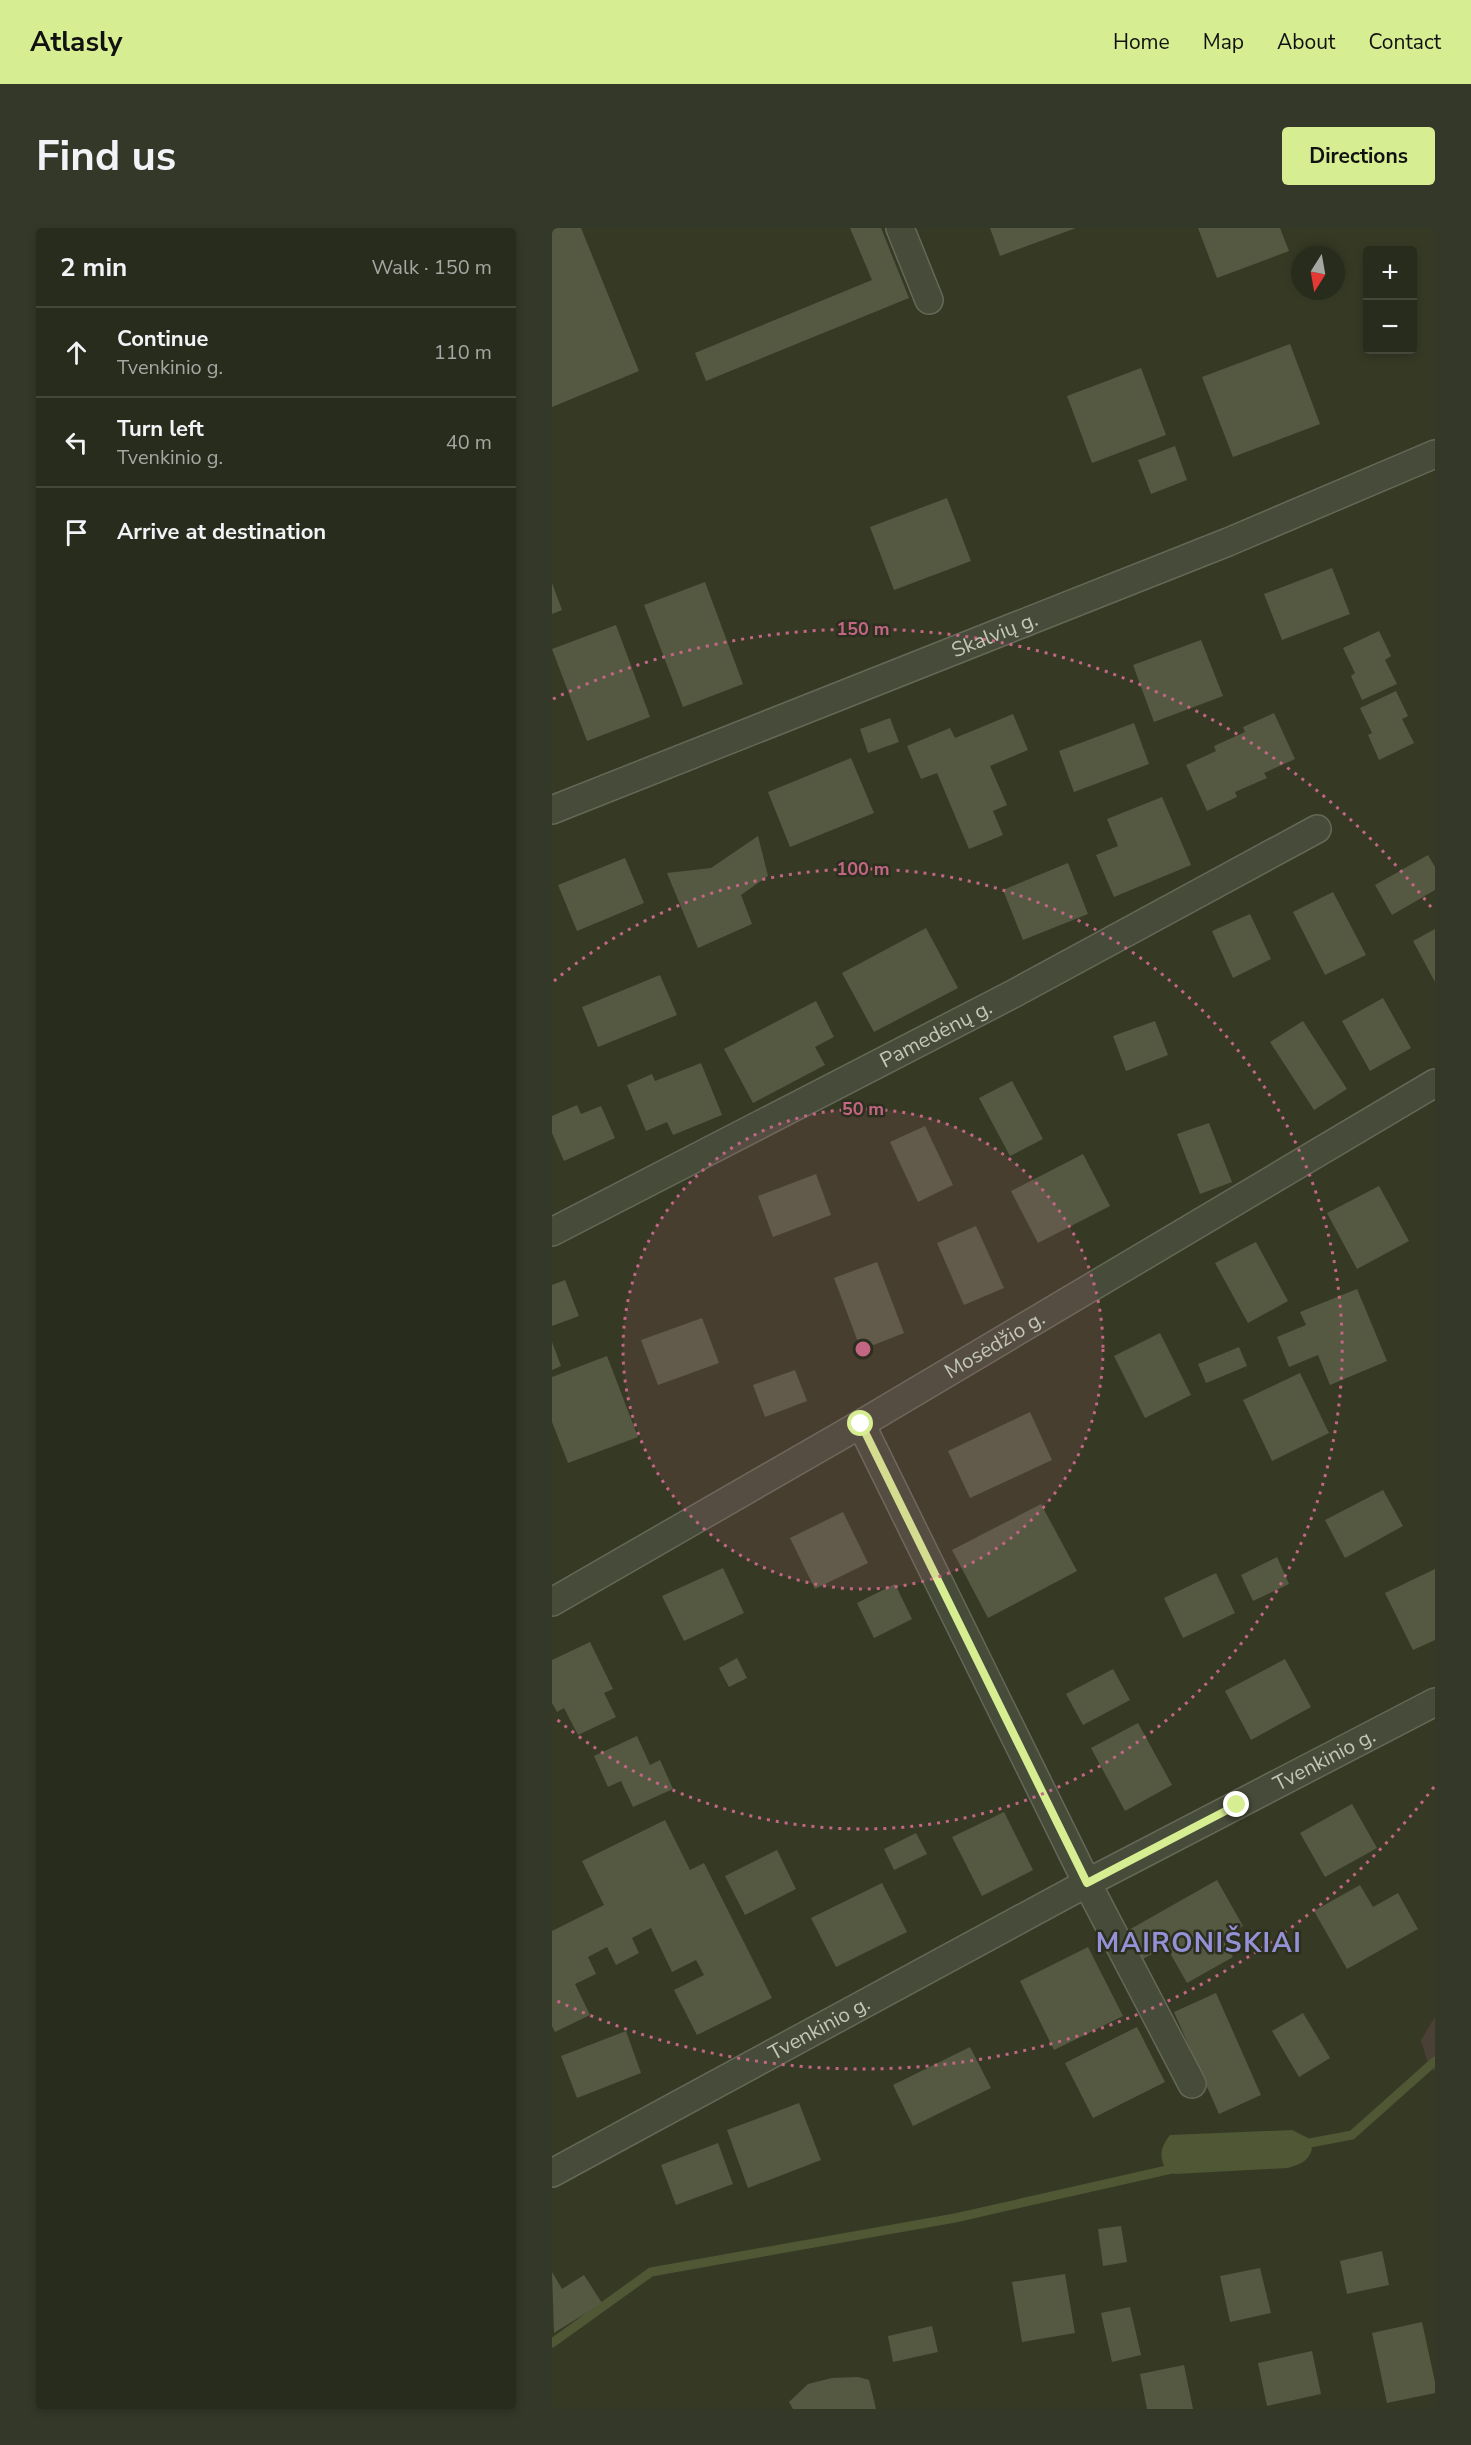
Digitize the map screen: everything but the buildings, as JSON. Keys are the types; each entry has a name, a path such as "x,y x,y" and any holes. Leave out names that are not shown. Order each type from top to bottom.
{"street":[{"path":"900,228 929,300"},
{"name":"Skalvių g.","path":"552,810 1228,542 1435,454"},
{"name":"Pamedėnų g.","path":"552,1232 1012,994 1317,829"},
{"name":"Mosėdžio g.","path":"552,1602 861,1424 1435,1083"},
{"path":"861,1424 1087,1883 1192,2084"},
{"name":"Tvenkinio g.","path":"552,2173 1087,1883 1435,1702"}],"shaded area":[{"path":"1435,2017 1435,2071 1429,2067 1421,2040"},
{"path":"1292,2130 1308,2138 1312,2149 1306,2160 1288,2168 1175,2174 1166,2170 1162,2160 1162,2148 1170,2135"}],"waterway":[{"path":"1299,2145 1352,2135 1435,2061"},
{"path":"552,2343 651,2272 955,2218 1176,2168"}],"district":[{"name":"MAIRONIŠKIAI","path":"1199,1943"}],"route":[{"path":"861,1424 1087,1883 1237,1805"}]}
